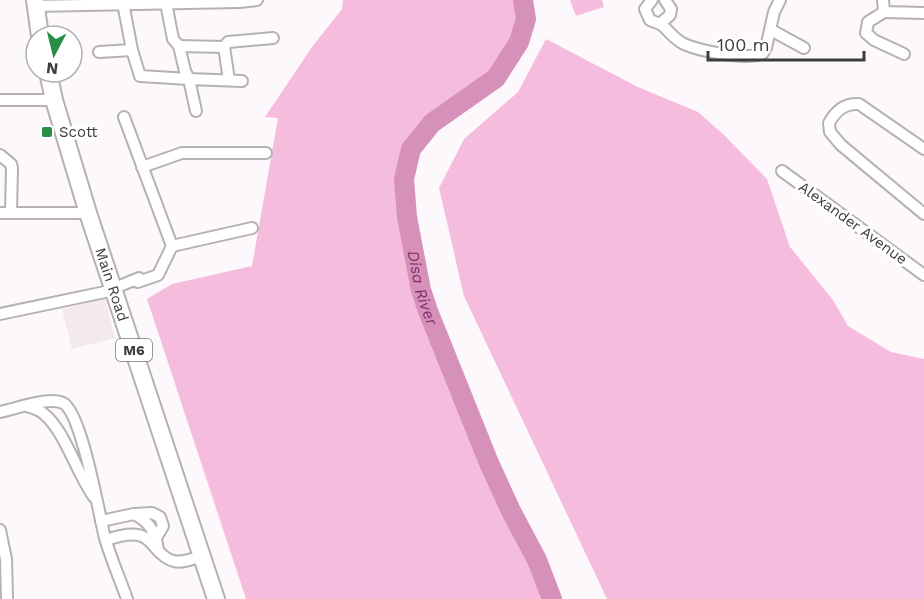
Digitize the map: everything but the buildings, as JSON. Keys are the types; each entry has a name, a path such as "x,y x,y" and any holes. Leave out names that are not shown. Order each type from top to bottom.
{"main road":[{"path":"35,3 38,24"},
{"name":"Main Road","path":"51,84 88,213 216,599"}],"street":[{"path":"35,3 244,2 256,0"},
{"path":"652,0 645,9 646,15 650,20 661,23 676,40 690,46 721,53 753,56 763,53 770,40 774,12 780,0"},
{"path":"661,23 670,15 671,9 665,0"},
{"path":"883,0 884,12"},
{"path":"123,3 132,50 141,77 242,81"},
{"path":"166,3 174,39 179,46 196,111"},
{"path":"904,54 874,40 866,33 868,22 884,12 924,13"},
{"path":"771,30 804,48"},
{"path":"179,46 273,38"},
{"path":"227,41 230,80"},
{"path":"99,52 132,50"},
{"path":"0,100 54,100"},
{"path":"924,149 859,104 849,104 841,108 830,123 830,132 841,146 924,214"},
{"path":"0,314 114,290 159,272 172,246 124,117"},
{"path":"142,167 182,153 266,153"},
{"path":"0,155 12,168 5,213 88,213"},
{"name":"Alexander Avenue","path":"782,171 924,275"},
{"path":"172,246 252,228"},
{"path":"0,412 42,401 61,402 69,409 77,427 106,540 127,599"},
{"path":"27,406 42,412 52,423 96,500"},
{"path":"101,521 134,514 149,524 156,538 159,552"},
{"path":"0,530 6,559 7,599"},
{"path":"106,540 139,535 149,540 171,561 177,562 202,556"}],"shaded area":[{"path":"343,0 523,0 526,19 519,42 496,78 432,123 411,149 404,179 407,217 421,290 428,311 489,463 537,560 552,599 246,599 147,299 172,284 252,266 278,118 265,117 312,47 342,9"},
{"path":"570,0 602,0 604,7 576,16"},
{"path":"546,39 638,87 698,112 767,179 790,247 833,300 848,326 891,352 924,359 924,599 607,599 464,296 439,188 464,139 518,92"},
{"path":"105,298 115,338 72,349 62,309"}],"waterway":[{"name":"Disa River","path":"523,0 526,19 519,42 496,78 432,123 411,149 404,179 407,217 421,290 428,311 489,463 537,560 552,599"}],"place":[{"name":"Scott","path":"47,132"}]}
